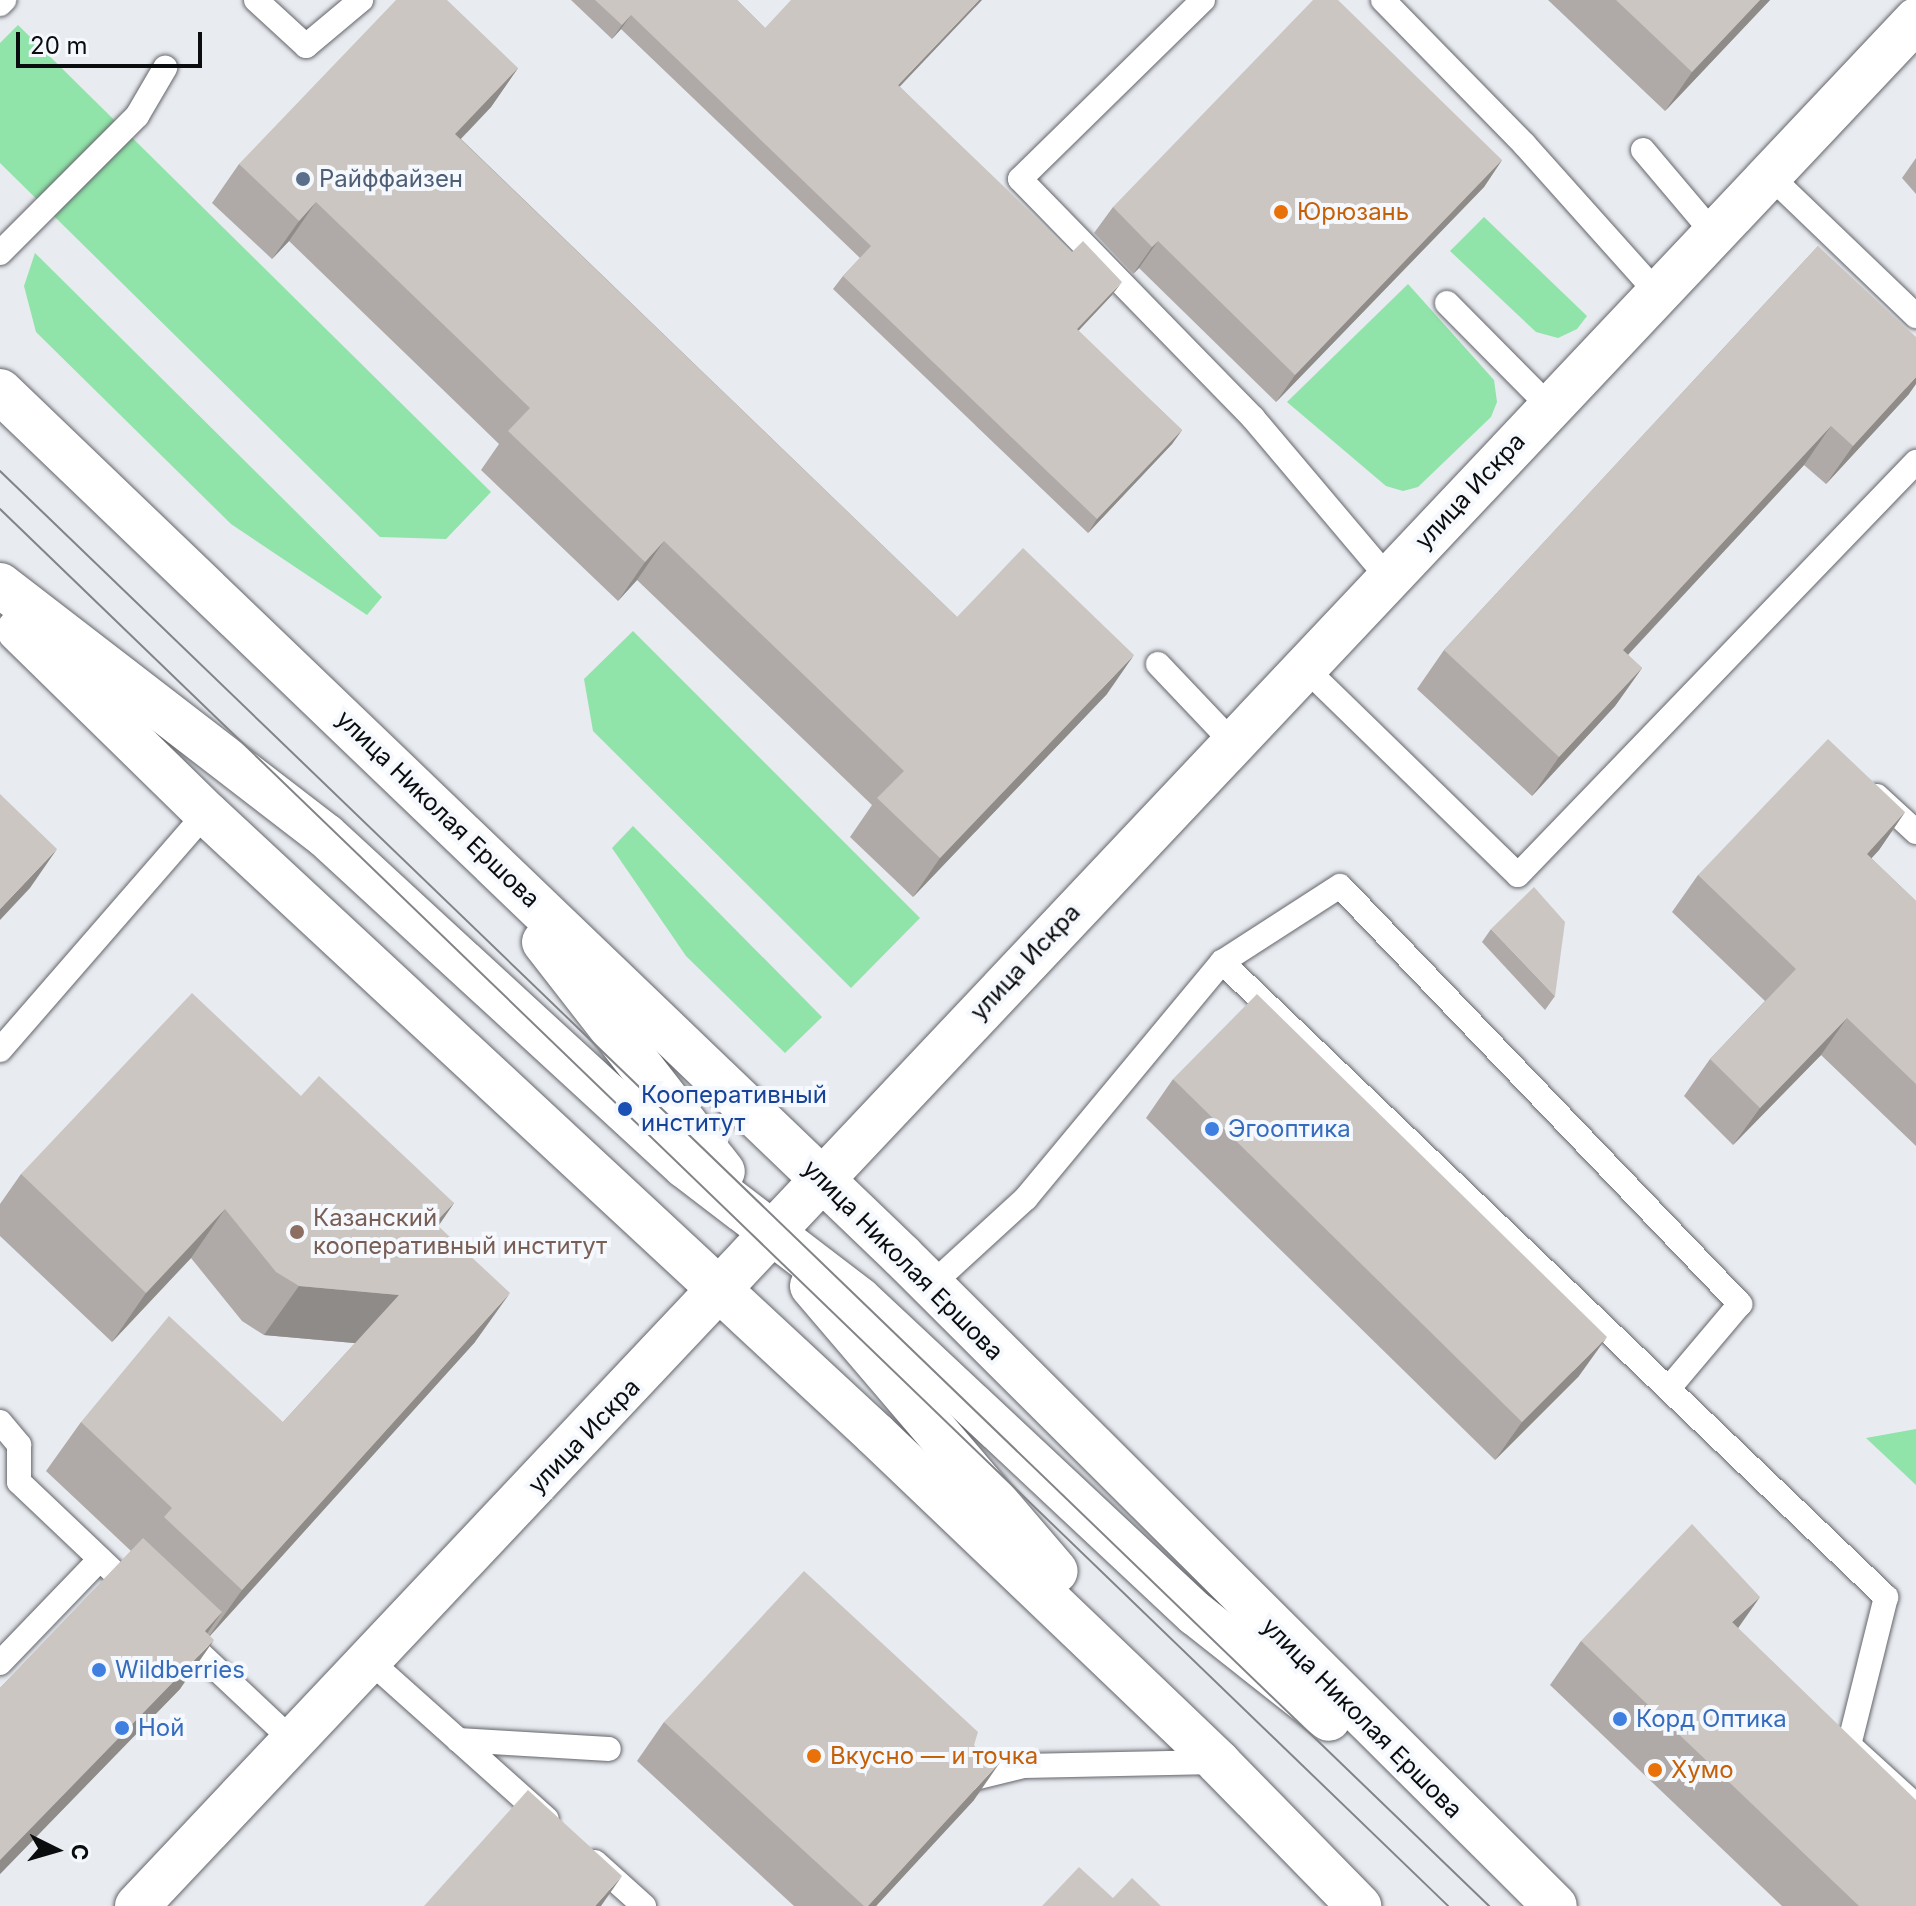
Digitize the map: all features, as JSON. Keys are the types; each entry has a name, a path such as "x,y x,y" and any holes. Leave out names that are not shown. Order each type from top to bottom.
{"main road":[{"name":"улица Искра","path":"137,1906 721,1288 820,1178 1916,20"},
{"name":"улица Николая Ершова","path":"0,391 820,1178 1483,1839 1555,1906"},
{"path":"0,585 326,836 685,1166 859,1299 1196,1614 1483,1839 1545,1906"},
{"path":"0,611 206,813 637,1217 721,1288 1218,1762 1359,1906"},
{"path":"444,814 771,1234 1218,1762 1385,1906"}],"lane":[{"path":"256,0 306,46 361,0"},
{"path":"1203,0 1020,179 1253,418 1388,578"},
{"path":"1383,0 1524,144 1658,294"},
{"path":"0,253 137,116 165,68"},
{"path":"1643,150 1714,234"},
{"path":"1769,175 1916,316"},
{"path":"1447,303 1550,407"},
{"path":"1304,667 1518,875 1916,462"},
{"path":"1158,664 1233,743"},
{"path":"1858,778 1916,832"},
{"path":"0,1050 206,813"},
{"path":"930,1286 1026,1198 1222,962 1340,886 1740,1304 1669,1388"},
{"path":"1222,962 1886,1597 1849,1745 1916,1806"},
{"path":"0,1422 19,1445 19,1482 293,1741"},
{"path":"0,1663 100,1559"},
{"path":"370,1661 644,1906"},
{"path":"458,1740 609,1749"},
{"path":"962,1781 1023,1766 1218,1762"}],"green space":[{"path":"18,25 491,492 446,539 380,537 0,163 0,43"},
{"path":"1484,217 1587,316 1577,329 1558,338 1536,332 1450,251"},
{"path":"35,253 382,597 367,615 231,524 36,332 24,286"},
{"path":"1408,284 1494,380 1497,402 1491,417 1418,487 1403,491 1386,486 1287,402"},
{"path":"633,631 920,918 851,988 593,731 584,679"},
{"path":"633,826 822,1017 785,1053 686,956 612,848"},
{"path":"1916,1429 1916,1485 1866,1438"}],"building":[{"path":"396,0 447,0 518,68 455,134 957,617 1023,548 1134,655 940,858 877,798 904,771 664,541 645,562 508,431 530,408 316,202 299,221 239,164"},
{"path":"595,0 737,0 765,28 791,0 979,0 898,85 1072,252 1083,241 1122,282 1077,329 1182,430 1097,519 843,276 871,246 631,15 622,25"},
{"path":"1313,0 1338,0 1502,160 1295,375 1158,241 1152,247 1113,207"},
{"path":"1616,0 1760,0 1692,72"},
{"path":"1818,246 1916,337 1916,377 1853,446 1831,426 1623,650 1642,668 1559,757 1444,650"},
{"path":"1828,739 1905,812 1867,854 1916,901 1916,1084 1847,1018 1760,1108 1710,1059 1796,969 1698,875"},
{"path":"0,794 57,849 0,909"},
{"path":"1534,887 1565,922 1555,996 1491,929"},
{"path":"192,993 301,1096 319,1076 454,1203 435,1223 510,1293 242,1590 164,1517 172,1508 81,1422 169,1316 283,1422 399,1295 299,1286 276,1272 225,1209 146,1293 21,1174"},
{"path":"1257,994 1607,1337 1522,1422 1173,1079"},
{"path":"1692,1524 1760,1597 1732,1622 1916,1800 1916,1906 1859,1906 1581,1641"},
{"path":"143,1538 222,1612 205,1631 214,1640 0,1860 0,1688"},
{"path":"804,1571 978,1732 974,1745 979,1753 1001,1761 868,1906 864,1906 664,1722"},
{"path":"528,1790 622,1876 595,1906 424,1906"},
{"path":"1079,1867 1113,1898 1132,1878 1161,1906 1042,1906"}],"tram line":[{"path":"0,471 1489,1906"},
{"path":"0,509 1448,1906"}],"place":[{"name":"Райффайзен","path":"303,179"},
{"name":"Юрюзань","path":"1281,212"},
{"name":"Кооперативный институт","path":"625,1109"},
{"name":"Эгооптика","path":"1212,1129"},
{"name":"Казанский кооперативный институт","path":"297,1232"},
{"name":"Wildberries","path":"99,1670"},
{"name":"Корд Оптика","path":"1620,1719"},
{"name":"Ной","path":"122,1728"},
{"name":"Вкусно — и точка","path":"814,1756"},
{"name":"Хумо","path":"1655,1770"}]}
